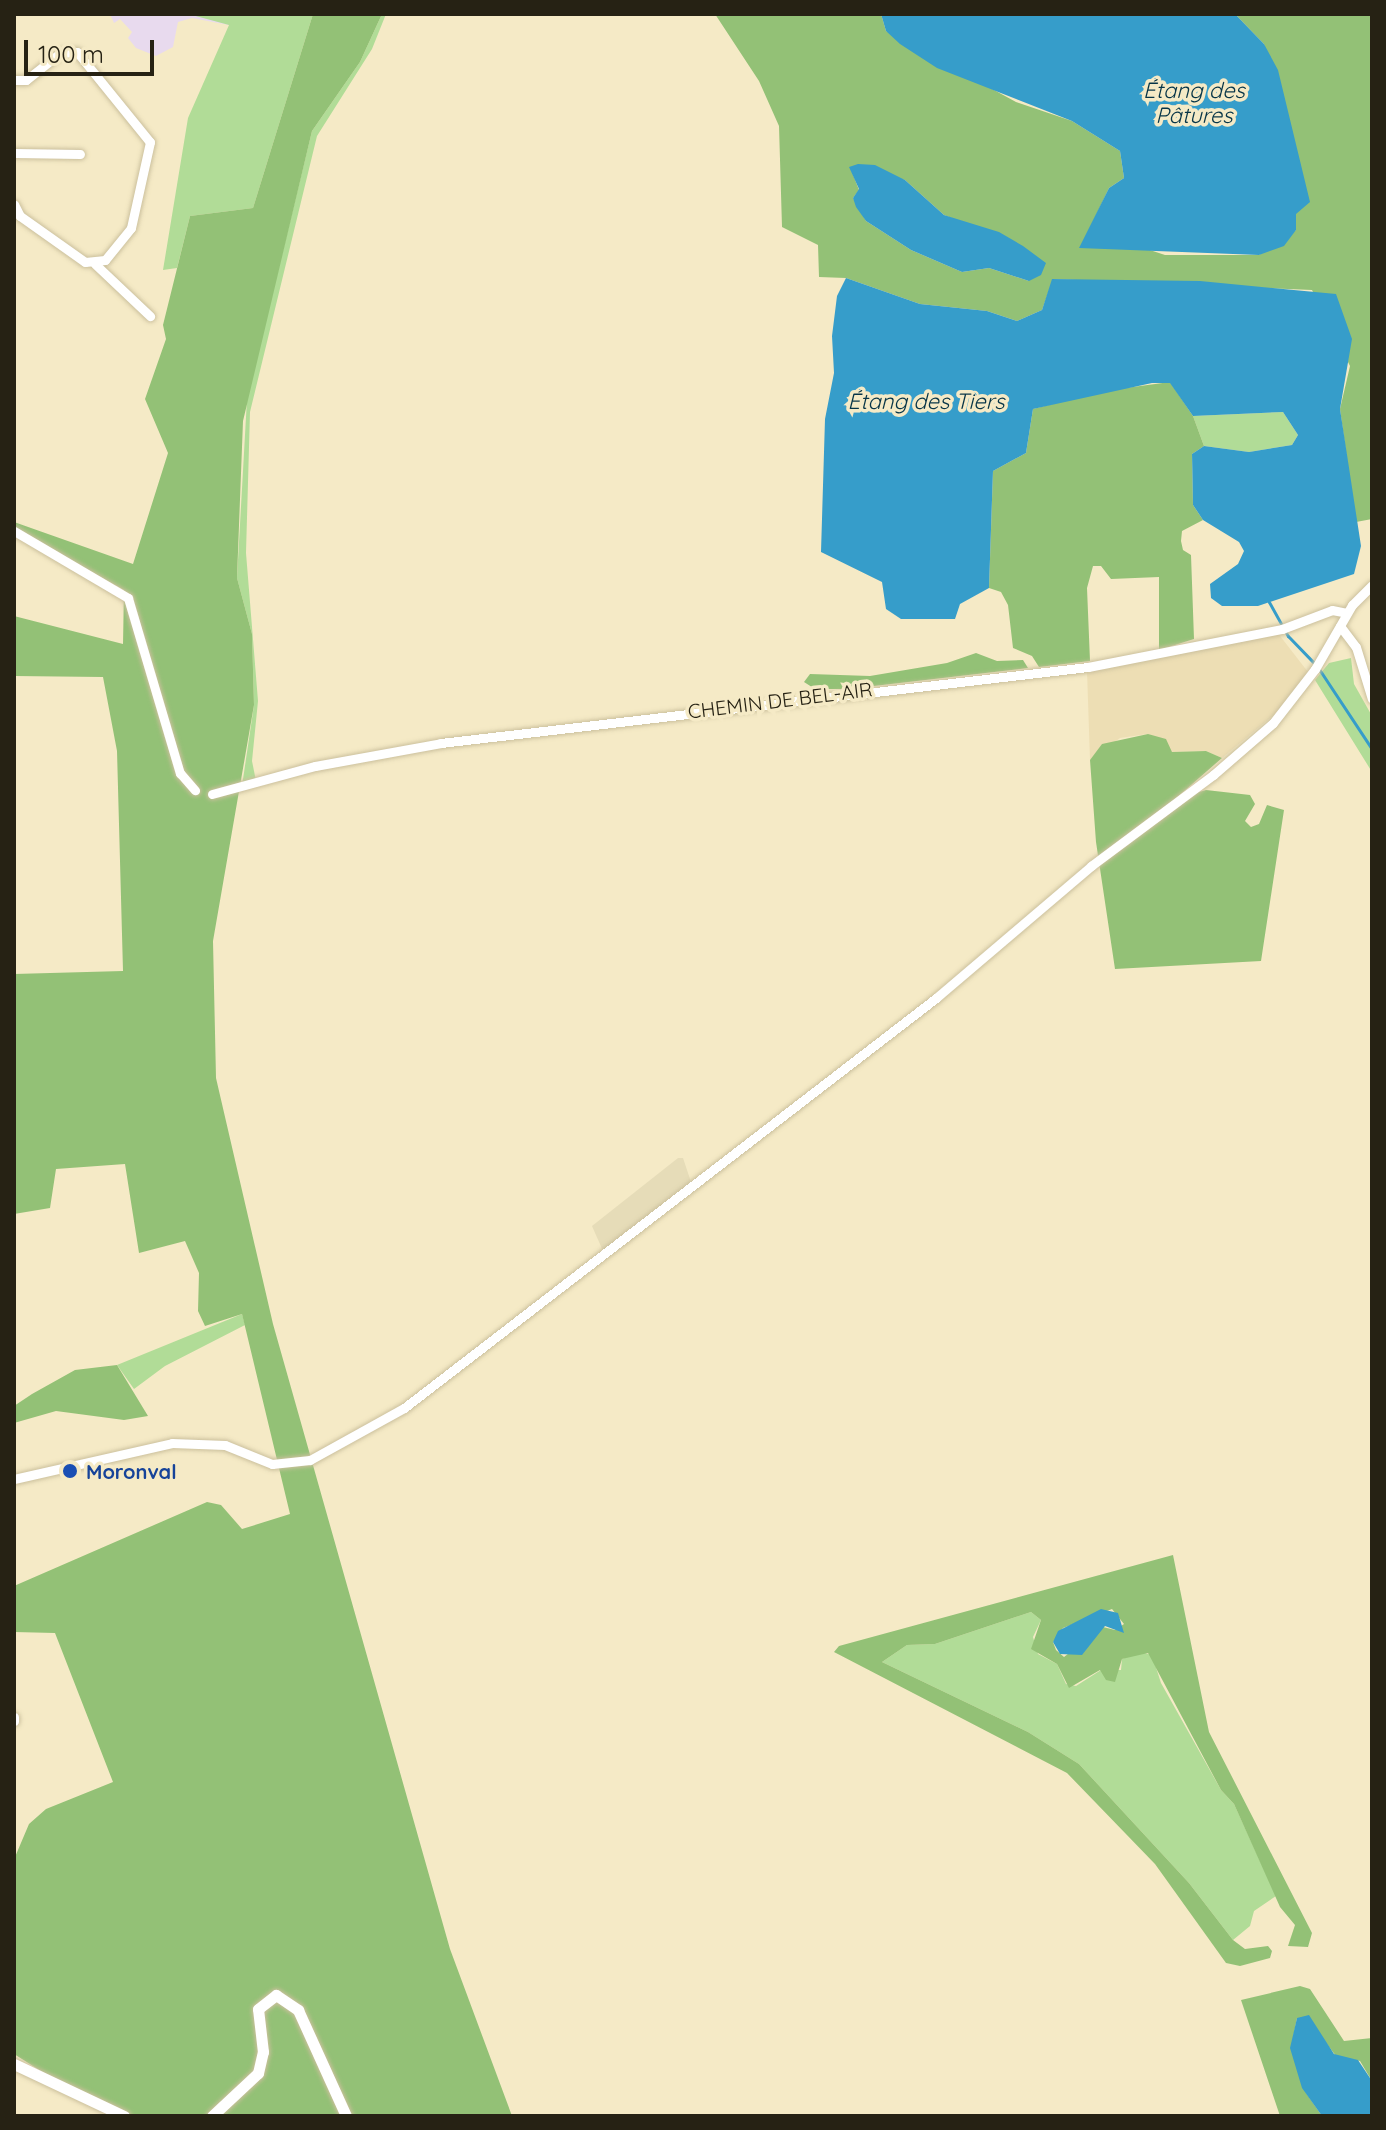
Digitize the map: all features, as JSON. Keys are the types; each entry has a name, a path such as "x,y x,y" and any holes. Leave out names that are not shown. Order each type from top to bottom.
{"main road":[{"path":"212,2116 258,2073 263,2052 258,2012 264,2000 276,1995 298,2010 346,2116"},
{"path":"14,2064 124,2116"}],"street":[{"path":"14,80 26,80 60,53 77,52 150,142 131,228 100,262"},
{"path":"14,153 80,154"},
{"path":"14,204 20,216 85,262 100,262 150,316"},
{"path":"14,531 128,598 181,777 195,790"},
{"path":"14,1479 172,1443 225,1445 276,1464 313,1459 352,1441 483,1349 1213,775 1273,723 1317,666 1347,613 1372,588"},
{"name":"CHEMIN DE BEL-AIR","path":"212,794 315,766 441,743 1088,667 1286,628 1332,610 1347,613"},
{"path":"1340,626 1356,647 1362,681 1372,699"}],"shaded area":[{"path":"110,14 235,14 229,25 192,18 178,22 173,47 156,56 136,48 128,38 132,32 120,19 114,23"},
{"path":"1277,632 1308,672 1276,713 1222,758 1206,751 1172,752 1148,734 1120,738 1090,760 1087,671"}],"green space":[{"path":"313,14 253,208 190,216 177,268 163,270 188,118 229,25 192,15"},
{"path":"313,14 382,14 360,62 312,131 243,421 237,578 252,634 254,705 213,941 216,1078 273,1324 450,1949 512,2116 112,2116 14,2054 15,1857 29,1824 46,1809 113,1782 55,1633 14,1632 14,1586 207,1502 221,1505 242,1529 290,1514 242,1314 205,1326 198,1311 199,1273 185,1241 139,1253 125,1164 56,1169 50,1208 14,1214 14,974 123,971 117,751 103,677 14,676 14,616 123,644 124,590 14,529 14,522 133,564 168,453 145,399 166,339 163,325 190,216 253,208"},
{"path":"382,14 386,14 372,49 317,136 250,412 246,553 258,701 252,761 256,781 242,786 254,705 252,634 237,578 247,399 312,131 360,62"},
{"path":"715,14 881,14 886,31 1016,102 1072,121 1120,151 1124,178 1109,188 1089,230 1165,255 1259,255 1296,230 1296,214 1264,44 1235,14 1372,14 1372,519 1356,522 1353,503 1340,409 1350,366 1312,290 1053,279 1042,310 1017,321 987,311 920,304 846,278 819,277 818,245 782,227 779,126 759,81","holes":["850,167 905,180 944,215 967,224 1029,281 989,268 962,272 911,250 866,221 853,198 859,190"]},
{"path":"1170,382 1193,416 1204,446 1192,454 1193,505 1203,520 1182,531 1181,541 1183,550 1191,555 1194,639 1159,650 1159,577 1111,579 1101,566 1093,566 1087,588 1090,661 1039,667 1032,656 1013,648 1008,605 1001,592 989,588 993,471 1026,453 1033,409 1103,391"},
{"path":"1283,412 1298,435 1292,445 1249,452 1204,446 1193,416"},
{"path":"976,653 997,661 1023,660 1028,668 848,689 815,689 804,682 810,674 870,676 947,663"},
{"path":"1351,658 1354,684 1372,716 1372,772 1315,680 1329,663"},
{"path":"1148,734 1166,739 1172,752 1206,751 1222,758 1175,799 1206,790 1250,795 1255,804 1245,821 1251,827 1259,824 1267,805 1284,810 1261,961 1115,969 1096,842 1090,760 1102,744"},
{"path":"242,1314 245,1325 165,1366 134,1389 117,1365"},
{"path":"117,1365 148,1416 124,1420 56,1411 14,1423 14,1406 32,1394 75,1370"},
{"path":"1173,1555 1209,1732 1312,1933 1308,1947 1288,1946 1295,1925 1280,1907 1234,1804 1221,1790 1148,1653 1122,1659 1115,1682 1106,1680 1100,1670 1069,1688 1057,1664 1031,1649 1041,1620 1031,1612 935,1644 907,1645 882,1662 1028,1732 1079,1764 1189,1883 1233,1940 1245,1949 1268,1946 1272,1951 1270,1958 1240,1966 1226,1963 1155,1864 1067,1773 834,1652 839,1646","holes":["1112,1609 1124,1624 1115,1630 1103,1627 1064,1657 1053,1642 1063,1628"]},
{"path":"1031,1612 1041,1620 1033,1637 1038,1654 1057,1664 1066,1684 1076,1686 1101,1670 1121,1670 1122,1659 1141,1652 1152,1655 1161,1683 1221,1790 1234,1804 1276,1896 1254,1911 1250,1926 1233,1940 1189,1883 1079,1764 1028,1732 882,1662 907,1645 935,1644"},
{"path":"1300,1986 1310,1989 1344,2041 1372,2038 1372,2081 1360,2061 1336,2056 1311,2023 1297,2018 1293,2038 1306,2093 1322,2116 1280,2116 1241,2000"}],"sand":[{"path":"678,1158 683,1158 691,1182 603,1251 592,1226"}],"water":[{"name":"Étang des Pâtures","path":"881,14 1235,14 1264,44 1278,70 1310,202 1296,214 1296,230 1284,246 1259,255 1079,248 1109,188 1124,178 1120,151 1072,121 937,68 886,31"},
{"path":"875,165 905,180 944,215 999,232 1023,246 1046,263 1041,275 1029,281 989,268 962,272 911,250 866,221 856,207 853,198 859,189 849,167"},
{"name":"Étang des Tiers","path":"846,278 920,304 987,311 1017,321 1042,310 1052,279 1200,281 1336,294 1352,339 1340,409 1361,546 1354,574 1258,606 1222,606 1211,598 1210,584 1238,564 1244,551 1239,542 1203,520 1193,505 1192,454 1204,446 1249,452 1292,445 1298,435 1283,412 1193,416 1170,383 1152,383 1033,409 1026,453 993,471 989,588 960,604 955,619 901,619 886,609 882,582 821,552 825,419 834,373 832,336 837,296"},
{"path":"1101,1609 1118,1613 1124,1633 1105,1626 1082,1655 1060,1654 1053,1642 1058,1631"},
{"path":"1309,2015 1334,2054 1358,2060 1372,2081 1372,2116 1322,2116 1302,2088 1290,2048 1297,2018"}],"waterway":[{"path":"1269,602 1288,636 1314,663"},
{"path":"1319,669 1372,749"}],"place":[{"name":"Moronval","path":"70,1471"}]}
